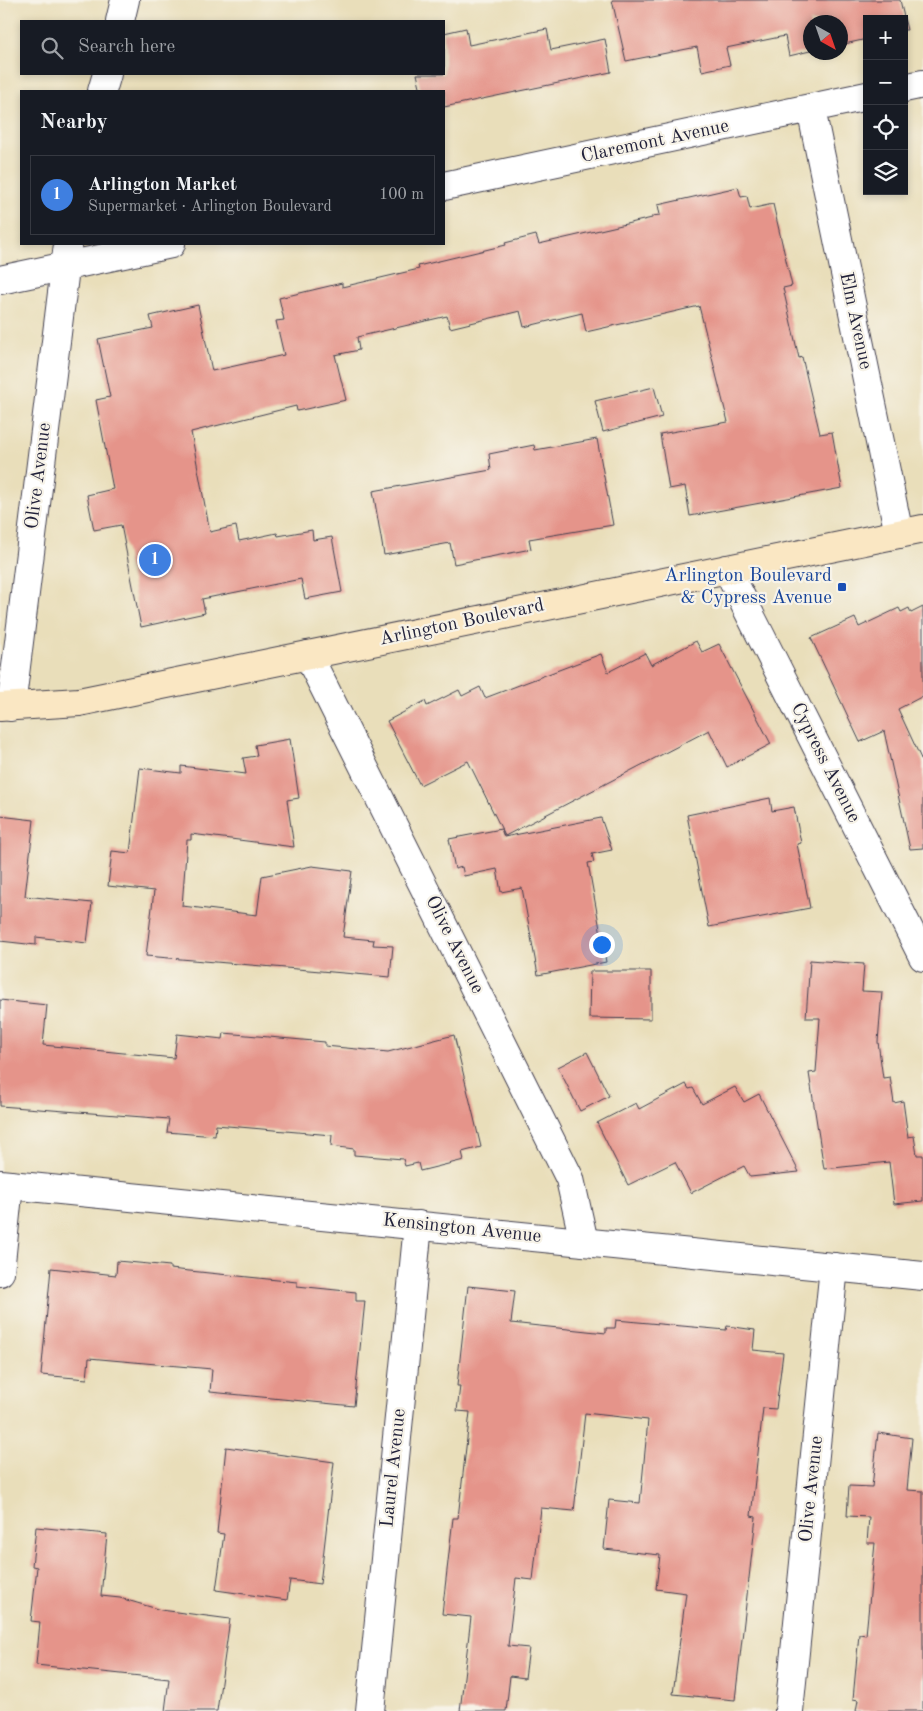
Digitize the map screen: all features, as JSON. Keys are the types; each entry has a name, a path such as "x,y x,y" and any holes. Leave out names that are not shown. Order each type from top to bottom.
{"main road":[{"name":"Arlington Boulevard","path":"5,708 79,702 911,531"}],"street":[{"path":"120,20 126,0"},
{"path":"102,90 106,75"},
{"path":"908,87 923,84"},
{"name":"Claremont Avenue","path":"445,186 863,97"},
{"name":"Elm Avenue","path":"811,109 911,531"},
{"path":"0,280 66,255 161,245"},
{"name":"Olive Avenue","path":"5,708 66,255"},
{"name":"Cypress Avenue","path":"727,569 923,957"},
{"name":"Olive Avenue","path":"308,654 570,1179 584,1242"},
{"path":"0,1272 4,1184"},
{"name":"Kensington Avenue","path":"4,1184 923,1276"},
{"name":"Laurel Avenue","path":"370,1711 418,1225"},
{"name":"Olive Avenue","path":"789,1711 834,1267"}],"building":[{"path":"612,0 900,0 904,15 863,15 863,40 848,43 848,15 803,15 803,53 789,56 785,36 726,48 730,65 702,71 697,47 626,61"},
{"path":"466,28 469,45 547,29 551,50 605,39 611,72 445,107 445,90 421,90 417,75 445,75 445,33"},
{"path":"738,187 741,197 747,196 750,209 773,204 792,286 783,288 799,358 802,357 820,434 832,432 842,488 690,516 685,486 669,489 660,434 728,422 699,306 586,332 582,313 524,327 520,311 450,328 447,316 357,337 359,350 335,355 346,400 297,411 296,406 191,432 210,532 236,526 239,541 277,533 278,536 312,530 313,540 332,537 342,592 305,599 301,579 202,599 205,613 141,627 121,525 94,530 87,495 113,489 96,400 110,397 98,339 153,328 150,316 198,305 212,371 284,355 276,321 284,320 279,298 342,283 342,287 419,269 418,266 506,245 505,243 536,235 539,244 652,218 652,216 660,215 658,205"},
{"path":"654,387 662,417 603,432 595,401"},
{"path":"597,439 613,525 529,539 531,549 454,564 450,543 384,555 373,491 491,470 489,454 534,445 535,450"},
{"path":"923,607 923,696 898,709 923,763 923,848 910,849 884,731 860,742 811,638 855,618 859,627 899,608 901,612 909,608 911,613"},
{"path":"696,641 702,652 719,644 771,744 727,767 709,730 505,836 468,761 420,785 387,721 425,701 427,706 459,690 462,696 480,687 485,698 601,654 608,672 645,653 651,665"},
{"path":"290,739 299,798 287,800 294,847 191,834 191,840 187,840 182,906 257,915 262,876 312,866 352,871 343,937 374,940 373,945 393,946 390,977 146,956 154,891 108,886 112,851 130,853 140,768 181,773 181,766 246,774 243,758 257,756 255,745"},
{"path":"770,798 772,811 794,807 801,843 797,844 810,908 709,927 687,815"},
{"path":"0,816 34,820 25,896 92,903 87,943 36,937 36,945 0,941"},
{"path":"601,818 612,850 592,854 594,862 588,863 606,962 538,975 522,888 501,892 497,869 464,876 462,867 455,869 449,839 501,829 504,837"},
{"path":"810,960 864,964 862,991 882,992 878,1042 883,1078 890,1077 894,1103 903,1101 908,1137 914,1136 917,1155 923,1155 923,1201 894,1204 889,1162 824,1169 809,1073 816,1072 820,1018 806,1018"},
{"path":"590,971 651,971 651,1019 589,1018"},
{"path":"0,1000 47,1005 43,1045 174,1058 177,1034 223,1039 224,1033 325,1042 325,1046 388,1052 454,1035 481,1147 462,1152 464,1160 420,1171 418,1163 405,1166 403,1159 354,1155 354,1149 331,1146 332,1135 216,1125 215,1136 167,1132 169,1119 0,1106"},
{"path":"587,1052 609,1096 580,1111 558,1067"},
{"path":"686,1084 689,1089 693,1088 702,1104 735,1087 744,1102 759,1094 799,1172 750,1177 744,1166 691,1193 675,1162 628,1185 597,1123 636,1103 639,1109"},
{"path":"117,1261 170,1266 170,1269 297,1282 297,1286 356,1292 356,1301 365,1301 354,1406 210,1392 212,1369 89,1358 87,1379 41,1375 51,1268 116,1275"},
{"path":"468,1286 515,1291 511,1323 606,1333 606,1328 615,1328 616,1320 726,1330 727,1326 755,1330 753,1350 783,1353 776,1409 763,1408 751,1516 756,1517 735,1700 673,1694 686,1593 656,1589 660,1555 604,1549 609,1500 640,1503 648,1420 585,1413 574,1511 541,1508 533,1580 516,1578 508,1646 529,1648 525,1678 510,1676 506,1711 460,1711 471,1617 442,1614 453,1518 458,1518 470,1412 457,1411 460,1386 457,1386"},
{"path":"878,1433 912,1438 907,1490 923,1491 923,1711 856,1711 858,1700 853,1699 859,1634 866,1635 875,1543 867,1543 869,1517 847,1516 849,1486 872,1487"},
{"path":"226,1447 334,1462 320,1584 290,1580 287,1600 216,1590 224,1534 217,1533"},
{"path":"36,1527 107,1534 101,1596 120,1598 161,1610 230,1619 217,1711 165,1711 169,1679 36,1665 40,1622 31,1621 37,1567 32,1566"}],"place":[{"name":"Arlington Market","path":"155,560"},
{"name":"Arlington Boulevard & Cypress Avenue","path":"842,587"}]}
